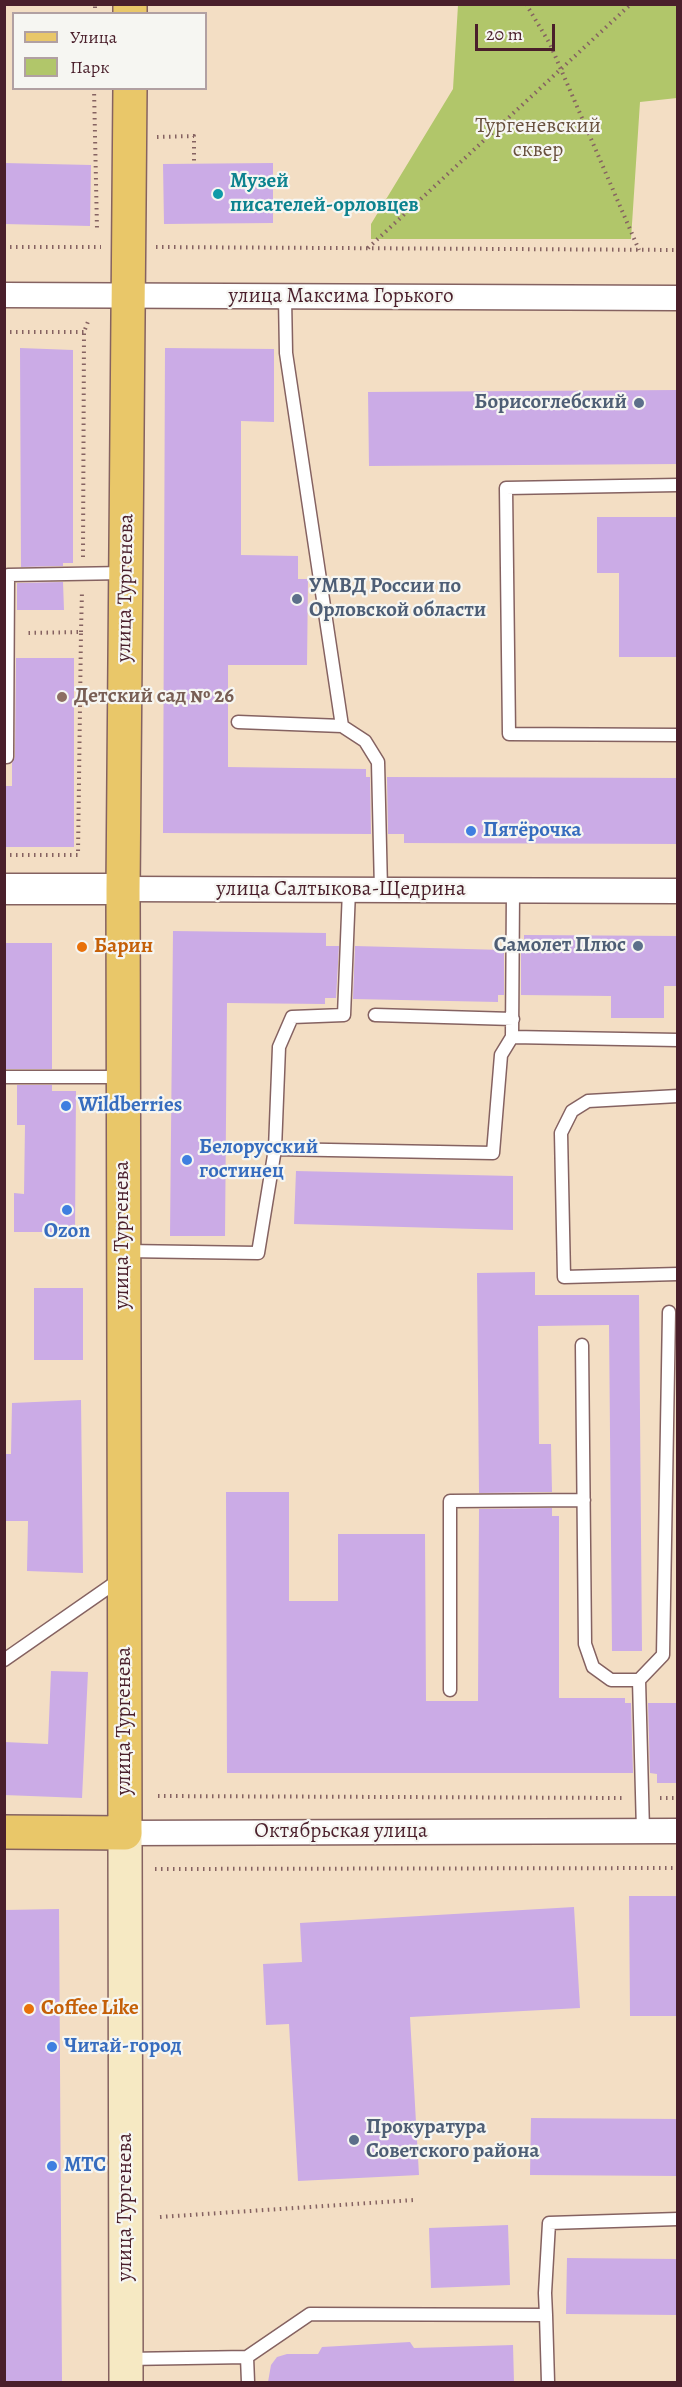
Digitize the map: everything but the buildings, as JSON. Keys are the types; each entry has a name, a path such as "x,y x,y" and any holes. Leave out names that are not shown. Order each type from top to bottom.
{"main road":[{"name":"улица Тургенева","path":"126,2371 123,889 126,573 114,296 129,246 130,90"},
{"name":"Октябрьская улица","path":"4,1832 125,1833"}],"street":[{"name":"улица Максима Горького","path":"4,295 678,298"},
{"name":"улица Салтыкова-Щедрина","path":"4,889 678,891"},
{"name":"Октябрьская улица","path":"125,1833 678,1831"}],"lane":[{"path":"285,297 286,354 342,726"},
{"path":"678,485 506,488 509,734 678,735"},
{"path":"4,757 7,757 8,575 126,573"},
{"path":"238,722 342,726 365,741 378,762 381,890"},
{"path":"124,1251 258,1253 275,1149 279,1047 292,1017 344,1015 349,890"},
{"path":"275,1149 493,1153 501,1055 512,1037 513,890"},
{"path":"375,1015 513,1019"},
{"path":"512,1037 678,1040"},
{"path":"4,1077 123,1077"},
{"path":"678,1096 588,1101 572,1110 561,1133 564,1277 678,1274"},
{"path":"644,1831 639,1680 663,1655 669,1312"},
{"path":"582,1345 585,1644 593,1667 611,1680 639,1680"},
{"path":"450,1690 450,1501 584,1500"},
{"path":"4,1660 124,1576"},
{"path":"548,2382 545,2294 549,2223 678,2219"},
{"path":"126,2371 247,2357 310,2314 546,2315"},
{"path":"247,2357 248,2382"}],"path":[{"path":"526,4 550,44 639,250"},
{"path":"368,249 631,4"},
{"path":"4,855 78,855 84,332 114,296 97,247 94,90"},
{"path":"153,137 194,136 194,164"},
{"path":"4,247 678,250"},
{"path":"4,332 84,332"},
{"path":"8,633 81,632"},
{"path":"158,1796 678,1798"},
{"path":"155,1869 678,1868"},
{"path":"159,2217 414,2200"}],"green space":[{"name":"Тургеневский сквер","path":"458,5 677,5 677,98 640,102 631,239 371,239 371,224 453,89"}],"place":[{"name":"Музей писателей-орловцев","path":"218,194"},
{"name":"Борисоглебский","path":"639,403"},
{"name":"УМВД России по Орловской области","path":"297,599"},
{"name":"Детский сад № 26","path":"62,697"},
{"name":"Пятёрочка","path":"471,831"},
{"name":"Самолет Плюс","path":"638,946"},
{"name":"Барин","path":"82,947"},
{"name":"Wildberries","path":"66,1106"},
{"name":"Белорусский гостинец","path":"187,1160"},
{"name":"Ozon","path":"67,1210"},
{"name":"Coffee Like","path":"29,2009"},
{"name":"Читай-город","path":"52,2047"},
{"name":"Прокуратура Советского района","path":"354,2140"},
{"name":"МТС","path":"52,2166"}]}
